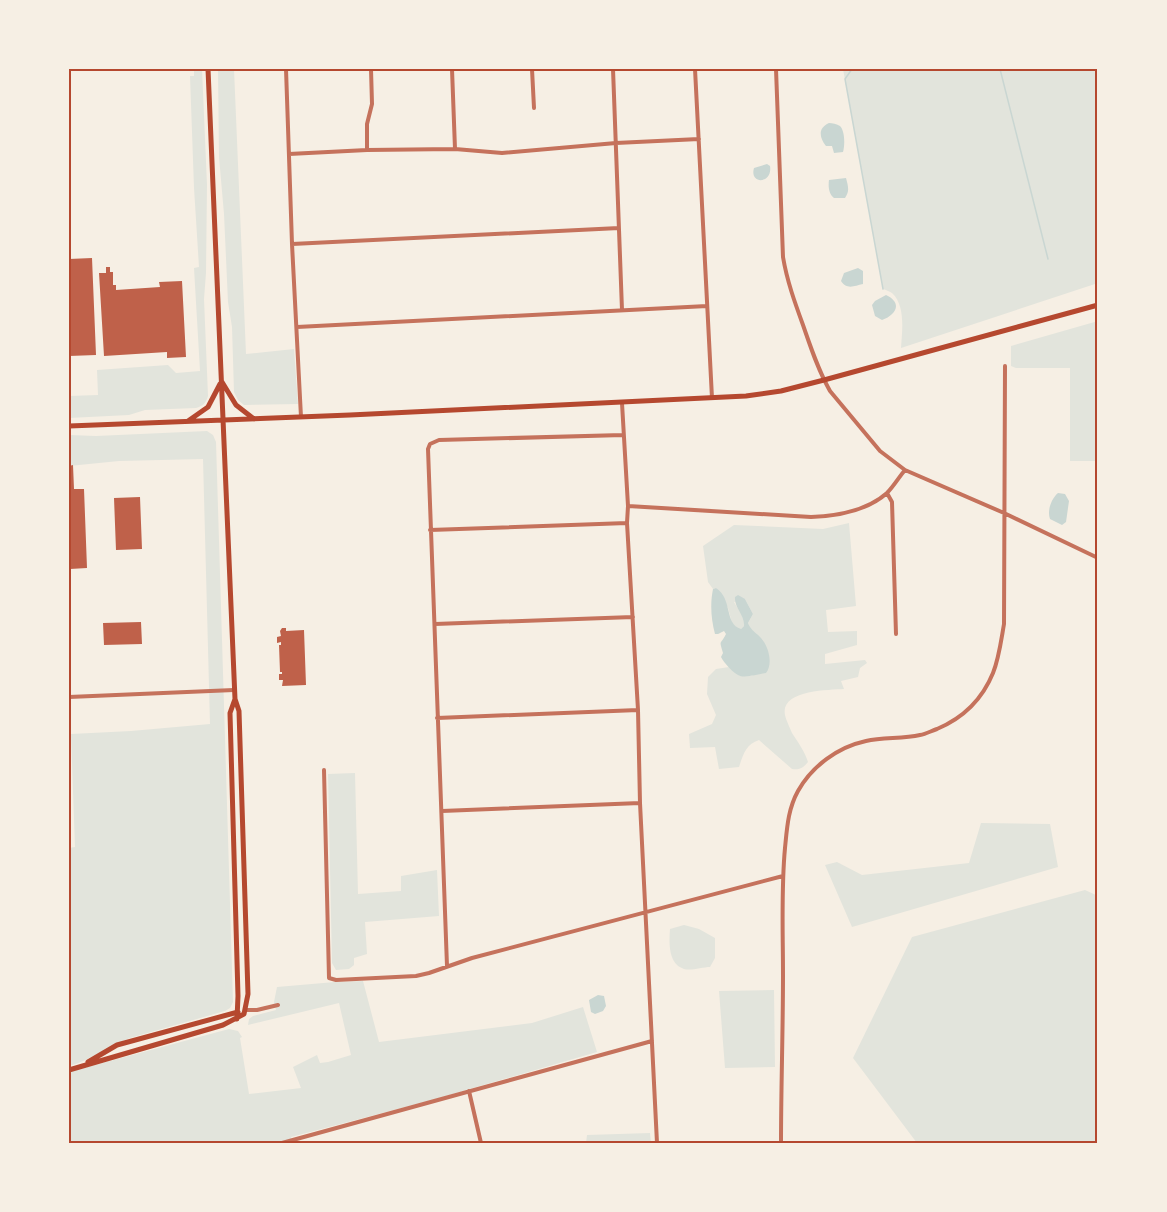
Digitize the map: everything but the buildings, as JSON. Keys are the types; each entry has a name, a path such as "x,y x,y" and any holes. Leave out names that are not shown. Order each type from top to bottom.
{"main road":[{"path":"69,1070 223,1025 246,1010 248,994 239,711 234,690 208,69"},
{"path":"69,426 712,399 762,394 824,380 1098,304"},
{"path":"221,381 236,405 254,419"},
{"path":"186,422 208,407 221,381"},
{"path":"235,699 230,713 237,1016"},
{"path":"79,1067 117,1045 237,1016"}],"street":[{"path":"286,69 292,244 302,417"},
{"path":"367,150 368,124 372,104 371,69"},
{"path":"452,69 455,149"},
{"path":"532,69 534,108"},
{"path":"613,69 622,310"},
{"path":"695,69 712,399"},
{"path":"776,69 783,257 796,307 830,391 880,452 905,470 1004,513 1098,558"},
{"path":"289,154 455,149 502,153 616,143 699,139"},
{"path":"292,244 619,228"},
{"path":"297,327 707,306"},
{"path":"781,1143 783,876 788,814 798,791 811,772 824,760 846,748 866,741 922,735 946,725 969,709 988,685 1000,651 1004,624 1005,366"},
{"path":"622,403 657,1143"},
{"path":"447,966 430,530 429,444 439,440 623,435"},
{"path":"628,506 810,517 831,516 863,507 887,493 905,470"},
{"path":"887,493 892,502 896,634"},
{"path":"430,530 627,523"},
{"path":"435,624 633,617"},
{"path":"69,697 234,690"},
{"path":"437,718 638,710"},
{"path":"324,770 329,978 336,980 416,976 429,973 484,955 783,876"},
{"path":"442,811 640,803"},
{"path":"246,1010 278,1005"},
{"path":"282,1143 652,1041"},
{"path":"469,1091 481,1143"}],"shaded area":[{"path":"194,69 202,69 207,185 204,299 208,396 204,404 196,408 145,410 129,415 69,418 69,396 98,395 97,370 168,365 176,373 200,371 194,268 199,267 190,76 194,76"},
{"path":"218,69 234,69 246,354 294,349 298,404 244,405 234,392 232,327 228,302 219,157"},
{"path":"843,69 1098,69 1098,283 901,348 901,312 896,298 892,293 883,289"},
{"path":"829,123 842,128 843,152 834,153 832,146 826,146 822,139 821,130"},
{"path":"767,164 770,166 768,176 758,180 753,174 754,168"},
{"path":"846,178 847,195 845,198 834,198 829,190 829,180"},
{"path":"858,268 863,271 863,284 851,287 843,284 841,281 844,273"},
{"path":"886,295 895,302 896,309 882,320 875,316 872,305"},
{"path":"1098,321 1098,461 1070,461 1070,368 1016,368 1011,366 1011,346"},
{"path":"207,431 213,435 216,442 233,1002 225,1011 130,1038 69,1066 69,848 75,847 71,734 210,724 203,459 119,461 69,466 69,435"},
{"path":"1058,493 1065,494 1069,501 1066,522 1062,525 1050,519 1049,516 1050,505"},
{"path":"849,523 856,606 826,610 828,632 857,631 857,645 825,654 825,664 865,660 867,663 860,668 858,677 841,681 844,689 817,691 797,696 785,707 787,722 808,762 803,767 792,769 759,740 748,747 739,767 719,769 715,747 690,748 689,734 712,724 716,715 707,694 708,677 716,669 729,667 740,676 752,676 769,656 763,640 750,629 748,623 753,614 745,599 734,602 745,620 744,626 738,629 732,623 728,608 716,588 713,589 708,582 703,546 734,525 823,529"},
{"path":"716,588 725,598 732,622 741,629 744,622 735,597 738,595 745,599 753,614 748,623 767,647 770,661 766,673 740,676 732,671 722,659 721,643 726,634 724,631 715,634 711,606 713,589"},
{"path":"355,773 358,894 401,891 401,876 437,870 439,916 365,922 367,954 354,958 354,965 349,969 336,970 332,963 328,774"},
{"path":"981,823 1050,824 1058,867 852,927 825,865 837,862 862,875 969,863"},
{"path":"1085,890 1098,896 1098,1143 917,1143 853,1058 912,937"},
{"path":"684,925 699,929 715,938 715,958 710,967 684,969 675,963 671,952 670,929"},
{"path":"363,981 379,1042 532,1023 583,1007 597,1052 432,1100 291,1137 292,1143 69,1143 69,1072 229,1029 238,1031 242,1037 240,1038 249,1094 301,1088 293,1067 317,1055 320,1063 351,1055 339,1003 248,1025 249,1019 276,1010 274,1002 277,987"},
{"path":"774,990 775,1067 725,1068 719,991"},
{"path":"598,995 604,996 606,1006 603,1011 595,1014 591,1012 589,1000"},
{"path":"650,1133 651,1143 586,1143 587,1135"}],"waterway":[{"path":"852,69 845,79 883,289"},
{"path":"1000,69 1048,259"}]}
